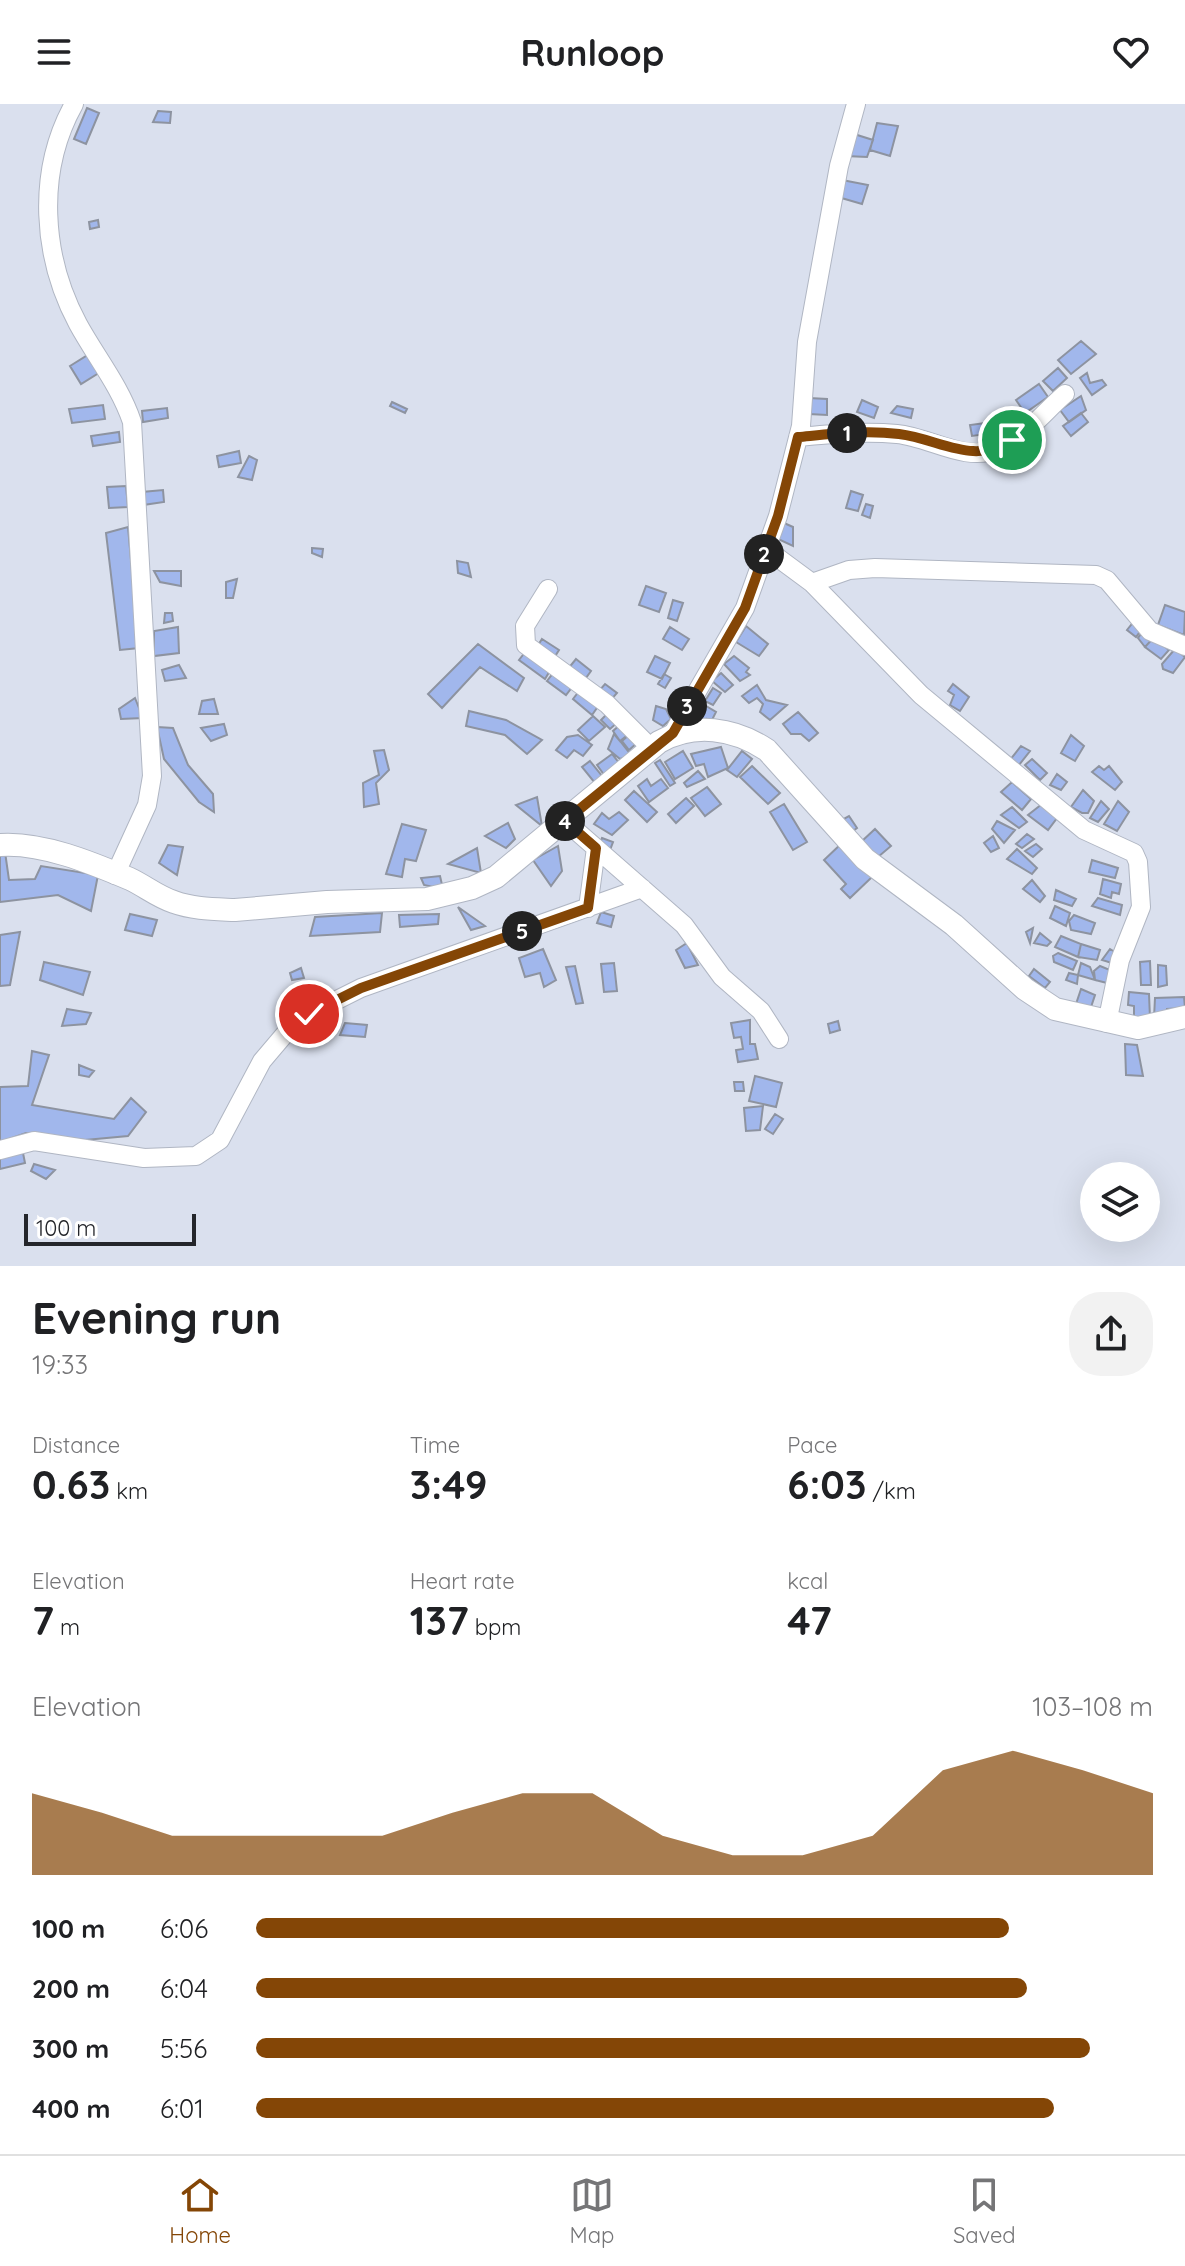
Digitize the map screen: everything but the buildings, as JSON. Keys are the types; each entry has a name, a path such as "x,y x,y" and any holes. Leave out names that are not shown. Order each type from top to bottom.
{"main road":[{"path":"0,845 29,846 115,875 174,902 203,908 235,910 450,896 496,877 651,748 672,735 688,731 730,731 757,743 786,768 865,859 954,925 1025,989 1055,1009 1107,1023 1152,1027 1185,1017"}],"street":[{"path":"74,104 56,149 49,182 51,251 58,283 78,324 123,398 132,422 146,654 151,790 115,875"},
{"path":"672,735 745,608 766,549 798,437 807,342 839,166 856,104"},
{"path":"798,437 871,432 901,434 970,453 987,452 1012,440 1065,394"},
{"path":"766,549 812,583 921,695 1084,830 1134,853 1138,862 1141,907 1120,960 1107,1023"},
{"path":"812,583 849,570 875,568 1096,575 1111,584 1150,631 1185,646"},
{"path":"548,589 525,626 526,645 614,710 651,748"},
{"path":"565,821 684,925 722,977 761,1011 779,1039"},
{"path":"588,908 596,848"},
{"path":"0,1150 34,1141 144,1158 196,1156 220,1140 262,1061 290,1028 309,1014 361,988 642,888"}],"route":[{"path":"309,1014 361,988 588,908 596,848 565,821 651,748 672,735 745,608 778,516 798,437 871,432 901,434 970,453 1000,448 1012,440"}]}
